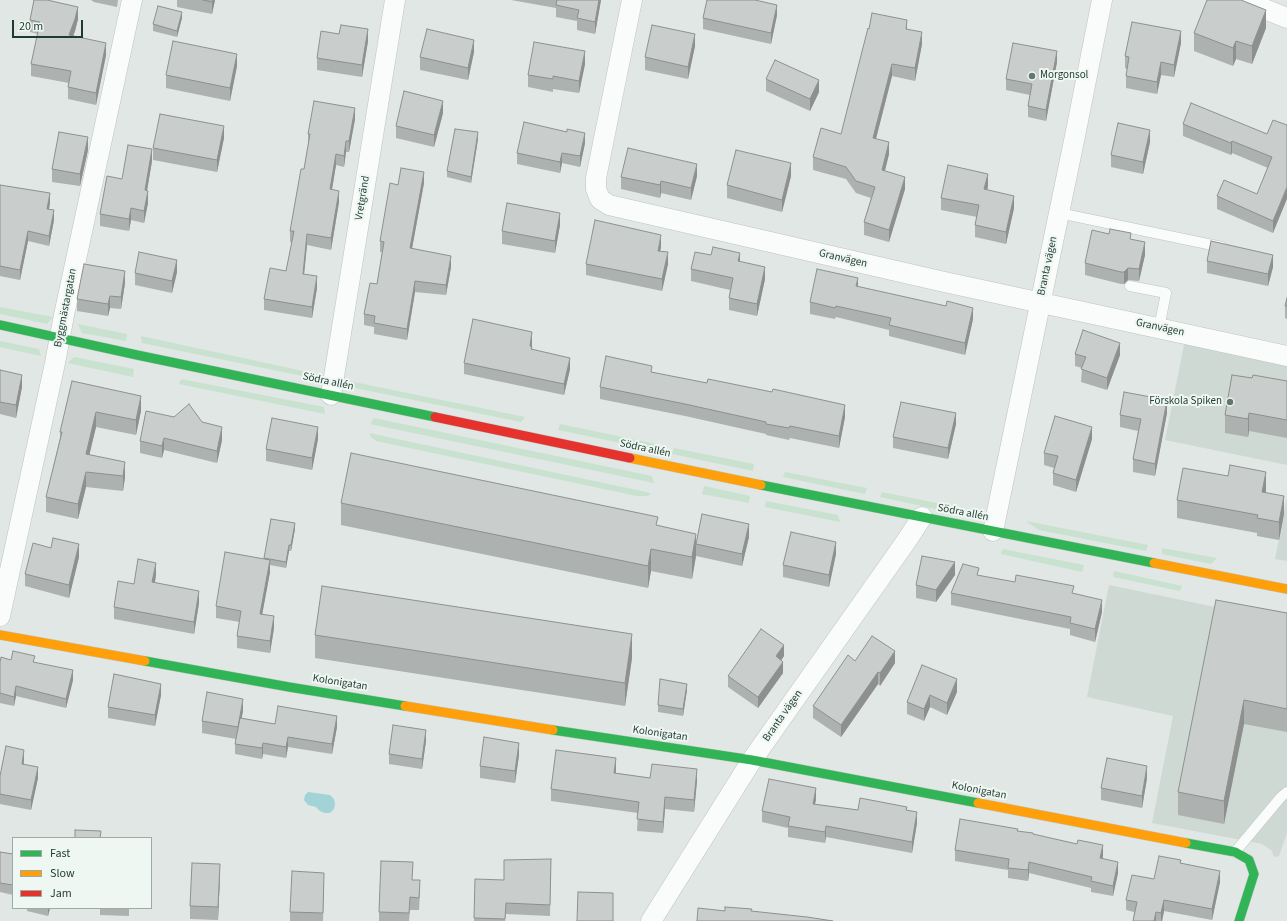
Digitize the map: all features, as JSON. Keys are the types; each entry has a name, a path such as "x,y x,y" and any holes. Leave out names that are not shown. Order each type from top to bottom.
{"street":[{"name":"Byggmästargatan","path":"0,616 132,0"},
{"name":"Vretgränd","path":"331,395 395,0"},
{"name":"Granvägen","path":"632,0 596,178 596,189 600,199 609,206 1040,303 1287,356"},
{"name":"Branta vägen","path":"993,531 1102,0"},
{"path":"1242,0 1287,18"},
{"name":"Södra allén","path":"0,325 675,467 1287,588"},
{"name":"Branta vägen","path":"651,921 752,760 922,517"},
{"name":"Kolonigatan","path":"0,635 312,691 526,726 752,760 1235,852 1249,860 1254,874 1239,921"}],"lane":[{"path":"1059,213 1228,248"},
{"path":"1130,286 1166,293 1159,328"},
{"path":"1235,852 1281,796 1287,792"}],"shaded area":[{"name":"Förskola Spiken","path":"1185,340 1287,364 1287,465 1165,440"},
{"path":"1287,497 1287,561 1275,559"},
{"path":"1109,585 1287,622 1287,833 1279,856 1274,857 1272,851 1262,844 1152,823 1173,716 1087,697"}],"green space":[{"path":"0,307 53,317 47,324 0,314"},
{"path":"78,324 127,334 126,341 82,333"},
{"path":"141,336 326,376 322,380 142,343"},
{"path":"0,341 39,349 41,356 0,347"},
{"path":"74,357 134,369 133,377 68,363"},
{"path":"181,379 324,407 325,414 179,384"},
{"path":"349,381 525,417 521,422 350,387"},
{"path":"374,418 652,476 654,483 370,424"},
{"path":"560,424 656,444 655,450 558,430"},
{"path":"369,433 651,493 648,496 637,496 376,441"},
{"path":"674,448 754,464 753,471 672,454"},
{"path":"785,472 867,488 865,494 783,477"},
{"path":"704,486 750,496 749,503 702,494"},
{"path":"882,492 951,506 950,512 880,497"},
{"path":"766,501 838,515 840,522 765,507"},
{"path":"1026,521 1148,545 1146,551 1039,530"},
{"path":"1162,548 1217,558 1211,564 1162,554"},
{"path":"1003,549 1084,565 1082,572 1001,554"},
{"path":"1114,571 1182,586 1180,591 1113,577"}],"water":[{"path":"308,792 330,795 334,799 334,809 330,813 325,813 316,807 308,805 304,800 305,795"}],"building":[{"path":"34,0 47,0 78,7 69,35 106,43 96,93 68,87 71,71 31,64 40,22 30,20"},
{"path":"557,0 599,0 595,22 577,18 579,10 556,5"},
{"path":"707,0 755,0 777,5 771,33 703,18"},
{"path":"1207,0 1241,0 1266,10 1252,46 1236,41 1233,48 1194,33"},
{"path":"158,6 182,12 177,31 153,24"},
{"path":"872,13 907,20 906,29 922,32 915,68 892,64 873,138 889,142 882,170 905,177 889,230 864,222 875,187 856,181 846,167 813,157 821,128 841,134"},
{"path":"1132,22 1181,31 1174,65 1161,62 1157,82 1126,76 1129,57 1125,56"},
{"path":"341,25 368,29 362,65 317,58 321,31 339,34"},
{"path":"652,25 695,34 688,67 645,57"},
{"path":"427,29 474,40 468,68 420,57"},
{"path":"173,41 237,54 230,88 166,75"},
{"path":"534,42 585,51 579,81 553,76 553,79 528,75"},
{"name":"Morgonsol","path":"1013,43 1057,51 1046,110 1028,106 1032,84 1006,79"},
{"path":"775,60 819,80 810,99 766,79"},
{"path":"404,91 443,101 434,135 396,126"},
{"path":"314,101 355,108 349,141 346,141 344,156 336,154 330,189 339,191 331,238 307,234 303,274 317,276 312,307 264,299 270,268 286,271 294,231 290,231 301,169 304,169"},
{"path":"1191,103 1267,134 1273,120 1287,125 1287,187 1273,221 1217,196 1224,180 1257,194 1272,157 1183,124"},
{"path":"160,114 224,126 217,160 153,148"},
{"path":"524,122 567,132 567,129 585,133 580,156 562,153 560,162 517,153"},
{"path":"1118,123 1150,130 1143,162 1111,155"},
{"path":"455,129 478,132 471,177 447,171"},
{"path":"59,132 88,137 80,174 52,169"},
{"path":"128,145 152,149 145,190 148,191 144,211 131,208 129,219 100,214 107,176 122,179"},
{"path":"628,148 697,164 691,188 661,181 660,185 621,177"},
{"path":"736,150 791,163 782,200 727,185"},
{"path":"948,165 988,174 984,189 1014,196 1006,232 975,225 979,205 941,198"},
{"path":"401,168 424,172 410,248 451,256 446,285 415,281 407,329 374,323 375,316 364,314 370,283 377,284 384,242 380,241 390,183 398,185"},
{"path":"0,185 50,193 47,209 54,210 49,236 28,231 20,270 0,266"},
{"path":"507,203 560,213 555,241 502,231"},
{"path":"595,220 661,235 658,251 668,252 662,279 586,264"},
{"path":"1110,229 1131,233 1130,239 1145,242 1139,269 1128,268 1124,272 1121,272 1085,263 1092,230 1109,234"},
{"path":"1211,241 1273,255 1268,274 1207,261"},
{"path":"713,247 740,253 738,261 765,267 757,304 729,298 733,278 691,269 695,252 711,255"},
{"path":"139,252 177,260 172,281 135,273"},
{"path":"84,264 125,271 121,297 110,296 108,304 77,299"},
{"path":"817,269 858,278 856,286 946,306 947,301 973,308 965,343 889,325 891,318 810,302"},
{"path":"473,319 532,332 531,349 570,358 564,384 464,363"},
{"path":"1083,330 1120,343 1107,378 1081,369 1086,357 1075,354"},
{"path":"606,356 652,366 651,372 707,383 708,379 772,392 773,389 845,405 839,436 790,426 789,428 766,424 766,422 600,387"},
{"path":"0,370 22,375 16,405 0,402"},
{"path":"1232,375 1252,378 1253,375 1287,381 1287,420 1249,413 1248,419 1225,415"},
{"path":"72,381 141,396 136,420 96,412 86,454 125,462 123,476 86,472 78,504 46,497 62,432 60,432"},
{"path":"1124,392 1167,400 1155,464 1133,459 1141,419 1120,415"},
{"path":"901,402 956,413 948,448 893,437"},
{"path":"189,404 202,422 222,427 217,451 164,438 162,446 140,441 146,411 174,417"},
{"path":"1055,416 1092,427 1076,480 1053,473 1058,456 1044,453"},
{"path":"272,418 318,427 312,458 266,449"},
{"path":"351,453 658,517 656,525 696,534 692,557 651,549 648,566 341,503"},
{"path":"1230,465 1266,472 1262,492 1284,496 1279,522 1257,518 1258,515 1177,500 1183,468 1228,476"},
{"path":"702,514 749,524 742,554 696,544"},
{"path":"271,519 295,523 286,562 264,558"},
{"path":"791,532 836,542 829,575 783,565"},
{"path":"53,538 79,544 69,585 25,574 33,543 51,548"},
{"path":"225,552 270,560 260,614 274,616 270,641 237,636 241,611 216,606"},
{"path":"922,556 955,562 936,590 916,585"},
{"path":"138,559 156,563 152,582 199,591 194,622 114,607 118,581 134,584"},
{"path":"963,564 979,568 977,575 1015,582 1016,575 1074,586 1072,593 1102,600 1095,629 1070,623 1071,617 951,593"},
{"path":"322,586 632,634 625,683 315,635"},
{"path":"1216,600 1287,613 1287,709 1244,700 1224,801 1178,792"},
{"path":"761,629 784,645 776,656 783,662 758,697 728,676"},
{"path":"872,636 895,651 880,673 878,672 841,725 813,706 848,655 855,661"},
{"path":"13,651 35,656 33,662 73,670 66,699 16,686 14,697 0,693 1,657 11,660"},
{"path":"922,665 957,679 947,703 930,695 924,709 907,702"},
{"path":"114,674 161,684 155,715 108,707"},
{"path":"660,679 687,684 683,709 658,705"},
{"path":"207,692 243,699 238,727 202,721"},
{"path":"278,706 337,716 332,744 288,737 286,747 263,743 262,748 235,744 240,718 275,724"},
{"path":"393,725 426,730 422,759 389,754"},
{"path":"484,737 519,743 515,771 480,766"},
{"path":"6,746 24,750 22,764 38,767 31,800 0,794 0,776"},
{"path":"556,750 616,758 614,773 650,778 652,764 697,769 694,800 665,797 663,822 637,819 639,802 551,789"},
{"path":"1107,758 1147,766 1142,796 1101,788"},
{"path":"769,779 816,788 813,804 858,810 860,798 907,807 906,810 917,812 912,842 826,826 825,832 788,826 790,817 762,811"},
{"path":"960,819 1018,829 1017,831 1033,833 1077,844 1078,840 1103,845 1100,858 1118,862 1113,886 1091,881 1092,877 1029,862 1028,870 1008,868 1009,859 955,850"},
{"path":"75,830 101,831 100,837 75,837"},
{"path":"0,852 12,854 12,885 0,883"},
{"path":"1159,856 1181,860 1180,863 1220,871 1212,909 1164,900 1161,913 1156,912 1154,921 1133,921 1137,902 1126,900 1132,875 1154,879"},
{"path":"551,859 550,905 506,903 505,919 474,918 475,879 504,880 504,860"},
{"path":"381,861 413,862 412,880 420,880 419,898 410,897 409,913 379,912"},
{"path":"192,863 220,864 218,907 190,906"},
{"path":"292,871 324,873 323,913 290,912"},
{"path":"578,892 613,893 613,921 577,921"},
{"path":"725,907 752,909 751,911 833,921 697,921 698,908 725,911"}],"traffic: fast":[{"path":"0,325 435,417"},
{"path":"761,485 1154,563"},
{"path":"145,661 405,706"},
{"path":"553,730 752,760 978,803"},
{"path":"1186,843 1235,852 1249,860 1254,874 1239,921"}],"traffic: slow":[{"path":"630,458 761,485"},
{"path":"1154,563 1287,589"},
{"path":"0,635 145,661"},
{"path":"405,706 553,730"},
{"path":"978,803 1186,843"}],"traffic: jam":[{"path":"435,417 630,458"}],"place":[{"name":"Morgonsol","path":"1032,76"},
{"name":"Förskola Spiken","path":"1230,402"}]}
